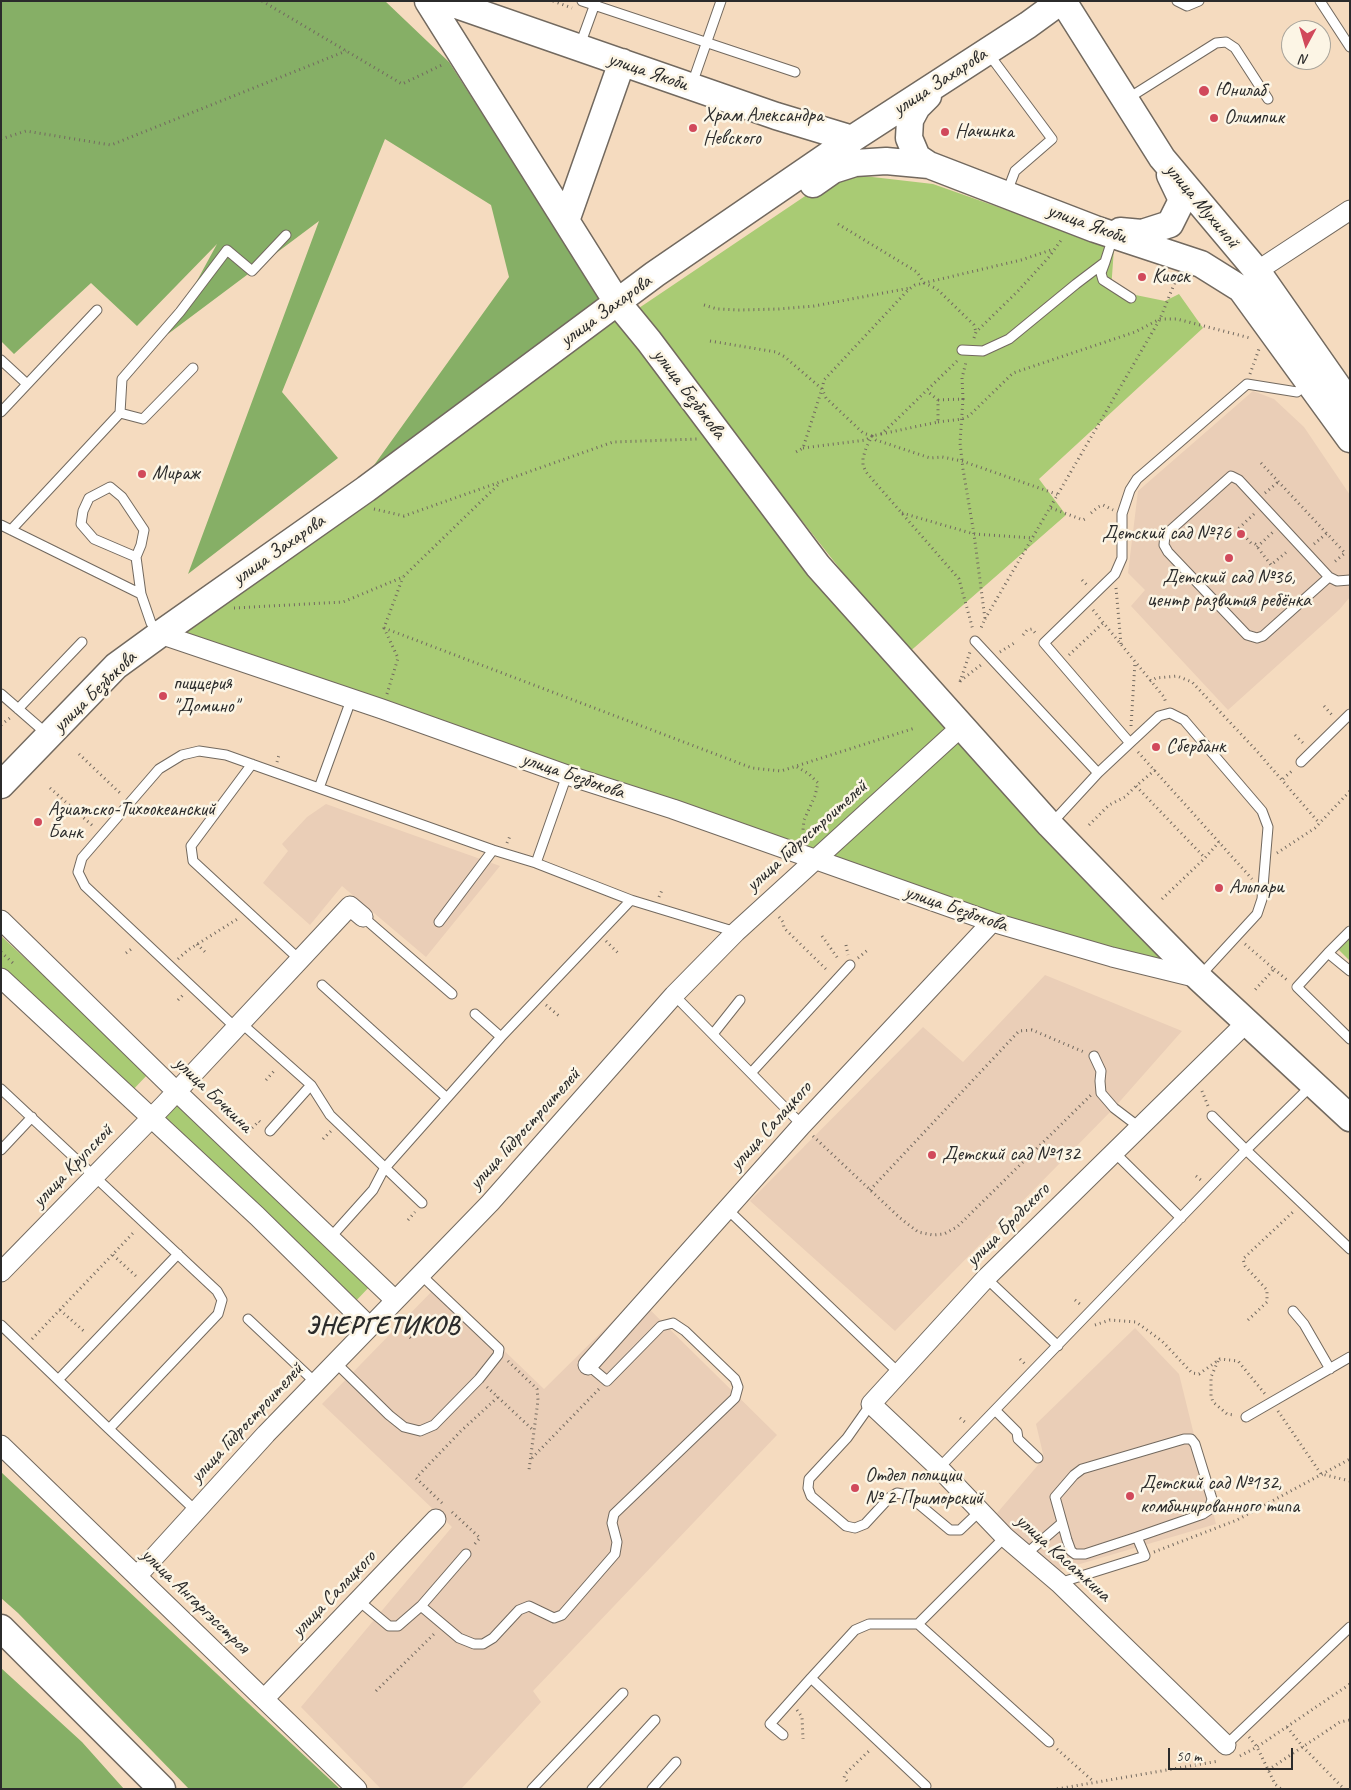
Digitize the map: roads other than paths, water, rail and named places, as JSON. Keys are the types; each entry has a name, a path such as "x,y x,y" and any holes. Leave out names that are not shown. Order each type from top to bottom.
{"main road":[{"name":"улица Безбокова","path":"428,1 617,302 649,341 818,566 961,728 1050,825 1199,978 1350,1118"},
{"name":"улица Якоби","path":"445,1 494,13 579,48 776,116 852,139"},
{"name":"улица Захарова","path":"160,634 366,488 617,302 852,139 1062,1"},
{"name":"улица Мухиной","path":"1062,1 1162,158 1249,280 1350,404"},
{"path":"566,221 622,62"},
{"path":"929,165 917,157 909,138 910,120 918,106 944,80"},
{"path":"1104,232 1142,233 1170,224 1182,200 1162,158"},
{"path":"617,302 653,291 833,170 855,163 886,161 929,165"},
{"name":"улица Якоби","path":"929,165 1104,232 1249,280"},
{"name":"улица Мухиной","path":"1249,280 1308,383 1350,439"},
{"name":"улица Безбокова","path":"1,786 116,666 160,634"},
{"path":"1,1628 162,1789"}],"street":[{"path":"1249,280 1350,210"},
{"name":"улица Безбокова","path":"160,634 567,775 813,851 992,922 1112,957 1199,978"},
{"name":"улица Гидростроителей","path":"137,1576 266,1434 490,1204 674,995 813,851 961,728"},
{"name":"улица Крупской","path":"1,1272 177,1092 350,906 363,917"},
{"name":"улица Бочкина","path":"1,920 177,1092 396,1300"},
{"name":"улица Салацкого","path":"588,1365 802,1125 992,922"},
{"path":"1,978 257,1216 370,1326"},
{"name":"улица Бродского","path":"871,1404 986,1278 1247,1022"},
{"name":"улица Касаткина","path":"871,1404 939,1468 1005,1537 1059,1583 1230,1754"},
{"name":"улица Ангаргэсстроя","path":"1,1445 357,1789"},
{"name":"улица Салацкого","path":"264,1699 444,1512"}],"lane":[{"path":"582,1 595,3 706,43 795,72"},
{"path":"692,87 721,1"},
{"path":"1177,1 1187,6 1199,1"},
{"path":"1320,1 1350,47"},
{"path":"579,48 595,3"},
{"path":"1125,100 1216,43 1226,42 1235,48 1268,99"},
{"path":"987,52 1052,138 1015,171 1006,195"},
{"path":"1104,232 1105,262 1101,273 1103,280 1131,298"},
{"path":"11,530 120,413 122,379 180,312 227,250 252,271 286,235"},
{"path":"965,350 983,351 1009,339 1105,262"},
{"path":"1,412 97,310"},
{"path":"1,360 27,384"},
{"path":"120,413 143,419 193,368"},
{"path":"1130,743 1044,643 1115,574 1122,558 1122,514 1130,490 1137,479 1247,384 1297,392 1308,383"},
{"path":"1326,574 1263,636 1257,638 1247,635 1168,552 1164,545 1165,535 1231,476 1239,480 1326,574 1337,581 1350,580"},
{"path":"136,557 94,539 81,524 83,511 89,498 110,487 122,497 144,530 136,557 141,594 151,623 160,634"},
{"path":"1,526 141,594"},
{"path":"975,640 1098,773"},
{"path":"18,709 82,642"},
{"path":"1,694 49,736"},
{"path":"319,788 351,700"},
{"path":"1050,825 1098,773 1159,716 1170,713 1184,720 1262,811 1268,827 1262,899 1257,914 1199,978"},
{"path":"1301,762 1350,714"},
{"path":"422,1203 384,1169 330,1115 311,1085 170,967 85,886 78,872 82,858 159,769 182,754 199,751 226,755 493,850 536,863 631,900 736,932"},
{"path":"252,764 191,846 193,861 300,960"},
{"path":"536,863 567,775"},
{"path":"439,922 493,850"},
{"path":"330,1238 372,1190 384,1169 501,1037 631,900"},
{"path":"363,917 452,994"},
{"path":"1350,931 1297,987 1350,1039"},
{"path":"1328,953 1350,971"},
{"path":"751,1073 850,965"},
{"path":"322,985 447,1098"},
{"path":"674,995 802,1125"},
{"path":"713,1034 740,1000"},
{"path":"475,1014 501,1037"},
{"path":"1094,1056 1100,1071 1101,1093 1114,1108 1139,1127"},
{"path":"939,1468 1246,1150 1313,1084"},
{"path":"270,1131 311,1085"},
{"path":"1,1089 217,1291 222,1300 218,1314 109,1429"},
{"path":"1212,1116 1350,1249"},
{"path":"1,1150 32,1117"},
{"path":"1114,1152 1181,1218"},
{"path":"727,1209 899,1374"},
{"path":"58,1380 178,1254"},
{"path":"335,1362 389,1415 404,1427 420,1431 434,1424 479,1379 499,1353 499,1349 420,1274"},
{"path":"986,1278 1058,1346"},
{"path":"1293,1311 1304,1324 1330,1369"},
{"path":"248,1319 316,1383"},
{"path":"421,1606 459,1638 474,1644 483,1644 492,1638 519,1610 529,1606 554,1618 562,1615 615,1554 617,1542 612,1523 614,1514 735,1398 738,1387 735,1378 685,1331 673,1323 661,1326 607,1382 588,1365"},
{"path":"1,1325 196,1511"},
{"path":"1246,1417 1350,1358"},
{"path":"871,1404 847,1438 808,1479 808,1488 811,1496 846,1526 855,1528 865,1524 889,1498 897,1493 908,1495 950,1530 960,1530 980,1511"},
{"path":"995,1410 1017,1432 1018,1440 1038,1458"},
{"path":"1184,1439 1191,1439 1195,1444 1212,1499 1209,1510 1137,1537 1086,1554 1076,1554 1071,1551 1055,1497 1074,1475 1082,1469 1184,1439"},
{"path":"1026,1554 1062,1523"},
{"path":"918,1624 1005,1537"},
{"path":"1059,1583 1144,1556 1137,1537"},
{"path":"359,1600 389,1626 398,1626 421,1606 466,1554"},
{"path":"783,1735 770,1724 855,1630 869,1624 918,1624 1049,1742"},
{"path":"1230,1754 1350,1627"},
{"path":"811,1678 926,1786"},
{"path":"532,1789 624,1694"},
{"path":"592,1789 655,1720"},
{"path":"652,1789 676,1762"}],"place":[{"name":"Юнилаб","path":"1204,91"},
{"name":"Олимпик","path":"1214,118"},
{"name":"Храм Александра Невского","path":"693,128"},
{"name":"Начинка","path":"945,132"},
{"name":"Киоск","path":"1142,277"},
{"name":"Мираж","path":"142,474"},
{"name":"Детский сад №76","path":"1241,534"},
{"name":"Детский сад №36, центр развития ребёнка","path":"1229,558"},
{"name":"пиццерия \"Домино\"","path":"163,696"},
{"name":"Сбербанк","path":"1156,747"},
{"name":"Азиатско-Тихоокеанский Банк","path":"38,822"},
{"name":"Альпари","path":"1219,888"},
{"name":"Детский сад №132","path":"932,1155"},
{"name":"Отдел полиции № 2 Приморский","path":"855,1488"},
{"name":"Детский сад №132, комбинированного типа","path":"1130,1496"}],"district":[{"name":"ЭНЕРГЕТИКОВ","path":"383,1326"}]}
